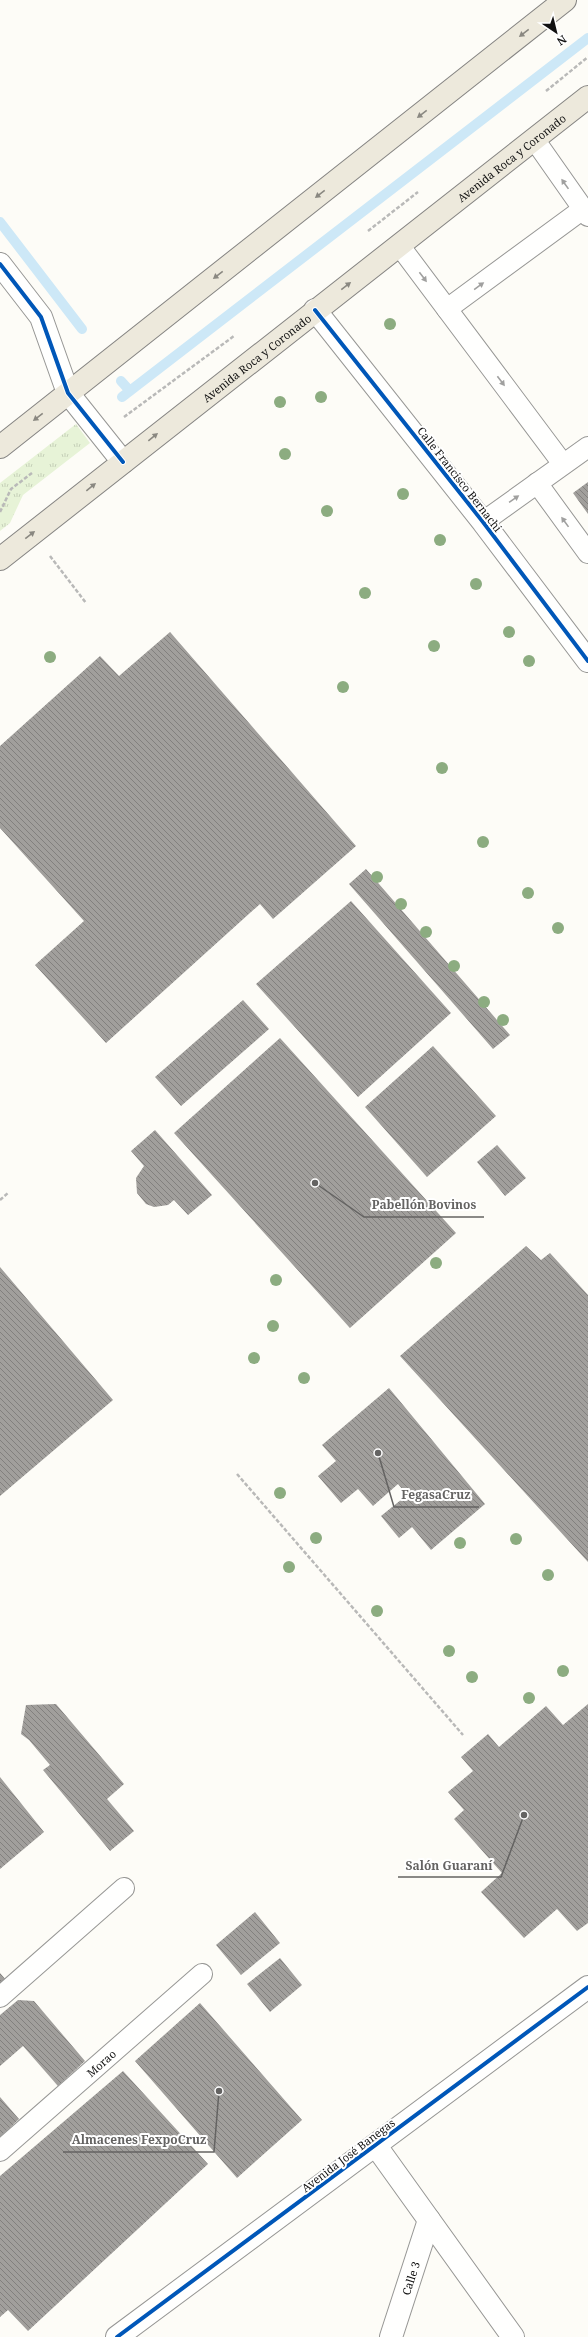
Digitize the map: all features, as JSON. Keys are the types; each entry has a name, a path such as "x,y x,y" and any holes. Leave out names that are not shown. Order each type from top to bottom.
{"main road":[{"path":"0,447 565,0"},
{"name":"Avenida Roca y Coronado","path":"0,559 588,97"}],"street":[{"path":"0,264 41,317 68,393 123,462"},
{"name":"Calle Francisco Bernachi","path":"315,310 483,522 588,660"},
{"name":"Avenida José Banegas","path":"117,2337 588,1987"},
{"path":"376,2146 513,2337"},
{"name":"Calle 3","path":"391,2337 429,2220"}],"lane":[{"path":"447,309 586,213 534,139"},
{"path":"399,245 564,464"},
{"path":"483,522 588,447"},
{"path":"537,483 588,553"},
{"path":"0,1998 124,1888"},
{"name":"Morao","path":"0,2152 202,1974"}],"path":[{"path":"542,96 588,57"},
{"path":"364,234 424,187"},
{"path":"120,420 240,332"},
{"path":"0,512 11,490 32,473"},
{"path":"65,575 86,603"},
{"path":"0,1200 8,1193"},
{"path":"237,1474 463,1735"}],"green space":[{"path":"76,424 90,443 23,495 10,523 0,531 0,483"}],"building":[{"path":"588,482 588,514 573,493"},
{"path":"170,632 356,846 273,919 260,904 106,1043 35,965 84,921 0,828 0,746 100,656 119,676"},
{"path":"366,869 510,1035 493,1049 349,884"},
{"path":"351,901 451,1013 358,1097 256,984"},
{"path":"243,1000 269,1029 181,1106 155,1077"},
{"path":"280,1038 456,1233 350,1328 174,1133"},
{"path":"433,1046 496,1116 427,1177 365,1107"},
{"path":"155,1130 212,1195 188,1215 174,1200 168,1205 154,1207 146,1204 137,1193 136,1178 144,1166 131,1151"},
{"path":"497,1145 526,1178 505,1196 477,1162"},
{"path":"526,1246 541,1260 550,1253 588,1295 588,1562 400,1356"},
{"path":"0,1267 113,1400 0,1496"},
{"path":"389,1388 485,1504 431,1550 412,1527 399,1538 381,1516 407,1495 398,1484 373,1506 358,1489 341,1503 318,1476 336,1461 322,1445"},
{"path":"56,1704 124,1784 107,1799 134,1831 110,1851 43,1770 50,1765 29,1740 21,1734 26,1705"},
{"path":"588,1704 588,1923 577,1931 557,1909 524,1938 481,1892 502,1873 454,1819 464,1810 448,1792 473,1771 461,1757 488,1734 499,1747 546,1706 563,1725"},
{"path":"0,1777 44,1832 0,1869"},
{"path":"255,1912 280,1943 241,1975 216,1945"},
{"path":"280,1958 302,1985 270,2012 247,1984"},
{"path":"0,1973 7,1981 0,1987"},
{"path":"18,2000 34,2001 85,2061 58,2086 23,2046 0,2066 0,2015"},
{"path":"200,2003 302,2120 237,2178 135,2061"},
{"path":"123,2071 208,2164 28,2331 8,2310 0,2317 0,2176"},
{"path":"0,2097 19,2119 0,2137"}],"waterway":[{"path":"122,397 588,38"},
{"path":"0,222 82,329"},
{"path":"121,381 130,391"}],"cycle path":[{"path":"0,264 41,317 68,393 123,462"},
{"path":"315,310 483,522 588,661"},
{"path":"117,2337 588,1987"}],"place":[{"name":"Pabellón Bovinos","path":"315,1183"},
{"name":"FegasaCruz","path":"378,1453"},
{"name":"Salón Guaraní","path":"524,1815"},
{"name":"Almacenes FexpoCruz","path":"219,2091"}]}
